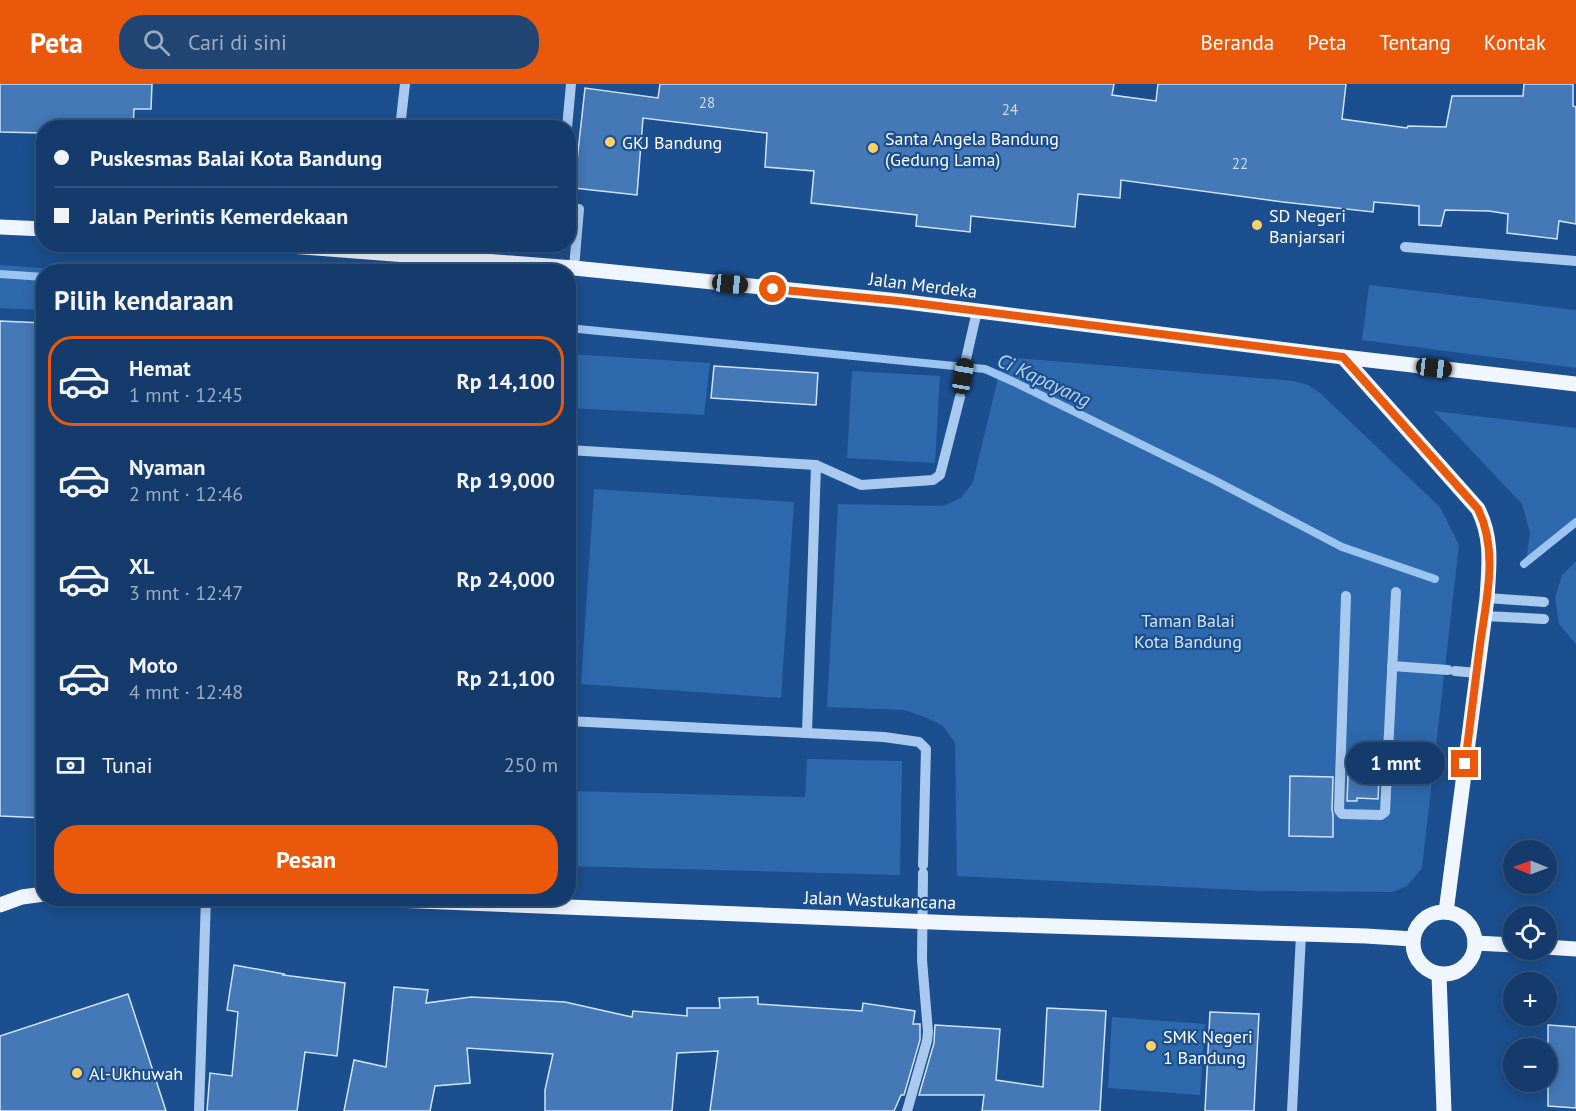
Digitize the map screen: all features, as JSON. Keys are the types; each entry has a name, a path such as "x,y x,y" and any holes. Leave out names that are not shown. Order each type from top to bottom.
{"main road":[{"path":"0,227 36,229"},
{"name":"Jalan Merdeka","path":"417,252 535,264"},
{"name":"Jalan Merdeka","path":"576,268 899,301 1576,384"},
{"path":"1343,357 1478,509 1484,520 1490,556 1487,598 1446,912"},
{"path":"0,905 22,897 36,895"},
{"name":"Jalan Wastukancana","path":"538,906 1413,939"},
{"path":"1446,912 1463,918 1470,925 1475,943 1470,961 1464,968 1448,975 1439,975 1430,972 1416,958 1413,939 1416,928 1424,919 1434,913 1446,912"},
{"path":"1475,943 1503,944"},
{"path":"1557,948 1576,949"},
{"path":"1439,975 1444,1111"}],"street":[{"path":"401,120 405,84"},
{"path":"568,120 571,84"},
{"path":"576,209 579,209 576,244"},
{"path":"1404,247 1576,261"},
{"path":"962,380 977,311"},
{"path":"576,450 816,465 861,486 933,480 940,475 960,397"},
{"path":"807,733 816,465"},
{"path":"1347,596 1339,810 1342,814 1381,815 1385,812 1396,592"},
{"path":"1487,598 1544,602"},
{"path":"1484,616 1544,619"},
{"path":"1392,666 1477,673"},
{"path":"576,720 884,737 919,742 926,749 922,960 928,1032 907,1111"},
{"path":"199,1111 206,906"},
{"path":"1292,1111 1301,935"}],"green space":[{"path":"0,265 36,268 36,310 0,308"},
{"path":"1369,285 1576,310 1576,368 1362,340"},
{"path":"576,354 710,363 704,415 576,408"},
{"name":"Taman Balai Kota Bandung","path":"1003,357 1294,381 1308,385 1320,393 1440,507 1459,545 1422,868 1407,886 1393,892 1261,891 957,876 955,743 943,726 904,710 827,707 838,504 943,506 961,498 973,482"},
{"path":"852,371 940,376 935,463 847,458"},
{"path":"1434,411 1576,428 1576,517 1526,560 1530,533 1522,504"},
{"path":"594,489 794,502 781,698 581,684"},
{"path":"1576,561 1576,644 1559,624 1555,598 1562,575"},
{"path":"807,759 902,761 900,875 576,866 576,791 805,797"},
{"path":"1112,1017 1205,1024 1200,1095 1108,1088"}],"building":[{"path":"0,84 152,84 151,109 134,109 133,120 36,120 36,133 0,132"},
{"path":"660,84 1114,84 1112,95 1156,101 1158,84 1346,84 1342,119 1407,128 1408,126 1446,127 1452,96 1523,96 1524,84 1573,84 1573,106 1576,107 1576,224 1559,221 1557,239 1507,233 1508,214 1489,211 1445,210 1441,226 1419,225 1419,206 1374,202 1373,212 1121,180 1120,198 1078,194 1075,227 971,216 970,232 916,226 917,215 811,203 814,171 765,167 767,133 643,118 637,195 576,188 585,88 658,98"},
{"path":"0,321 36,323 36,818 0,816"},
{"path":"714,366 818,373 816,405 711,398"},
{"path":"1290,776 1333,777 1333,837 1289,836"},
{"path":"1348,776 1379,778 1378,799 1357,798 1357,801 1347,801"},
{"path":"234,965 283,975 345,983 337,1056 305,1052 297,1111 207,1111 210,1073 232,1076 238,1012 227,1010"},
{"path":"394,987 428,990 426,1003 471,997 565,1002 632,1017 633,1011 687,1016 687,1008 720,1008 719,998 758,997 758,1004 862,1011 863,1003 915,1011 913,1024 920,1024 920,1040 904,1095 901,1095 894,1111 710,1111 718,1051 677,1053 672,1111 545,1111 545,1090 553,1054 467,1048 470,1083 435,1086 430,1111 344,1111 354,1060 386,1067"},
{"name":"Al-Ukhuwah","path":"128,994 166,1111 0,1111 0,1036"},
{"path":"1047,1008 1106,1011 1100,1111 982,1111 984,1095 919,1095 934,1043 935,1025 1000,1029 996,1080 1043,1087"},
{"path":"1210,1012 1259,1014 1254,1111 1205,1111"},
{"path":"1548,1026 1576,1027 1576,1108 1548,1106 1548,1092 1557,1092 1557,1038 1548,1038"}],"waterway":[{"name":"Ci Kapayang","path":"0,274 36,276"},
{"name":"Ci Kapayang","path":"576,329 985,369 1216,481 1342,547 1435,579"},
{"name":"Ci Kapayang","path":"1524,564 1576,522"}],"place":[{"name":"GKJ Bandung","path":"610,142"},
{"name":"Santa Angela Bandung (Gedung Lama)","path":"873,148"},
{"name":"SD Negeri Banjarsari","path":"1257,225"},
{"name":"SMK Negeri 1 Bandung","path":"1151,1046"},
{"name":"Al-Ukhuwah","path":"77,1073"}],"route":[{"path":"773,289 899,301 1343,357 1478,509 1484,520 1490,556 1487,598 1465,764"}]}
